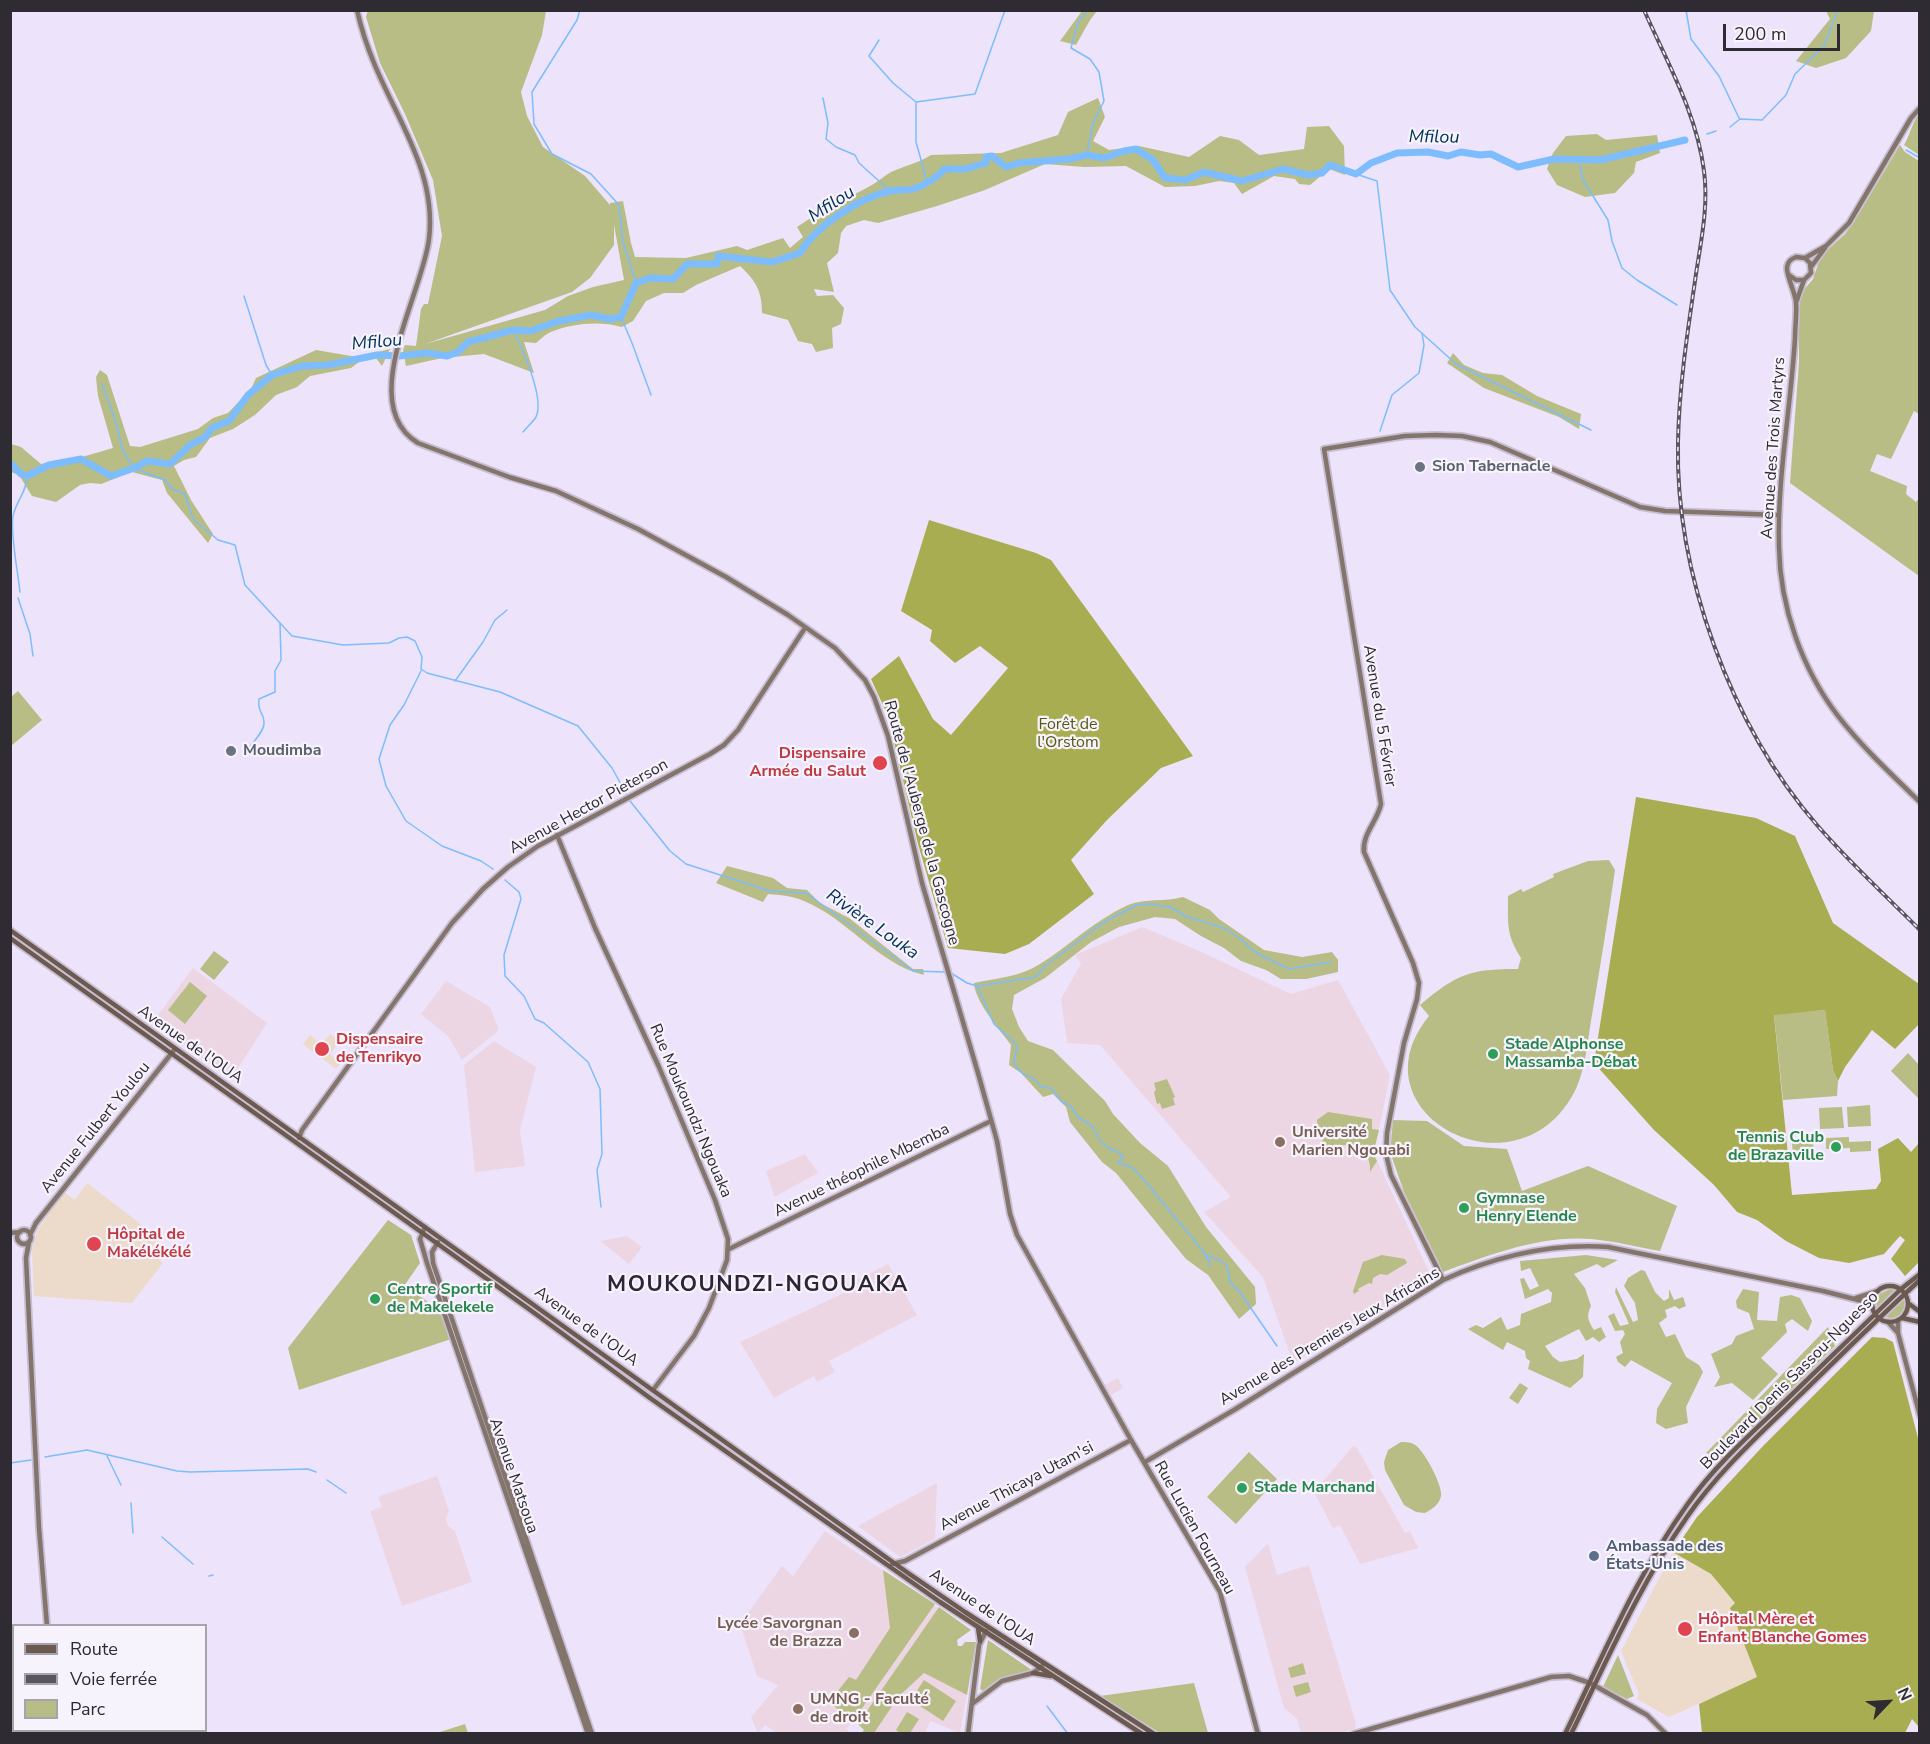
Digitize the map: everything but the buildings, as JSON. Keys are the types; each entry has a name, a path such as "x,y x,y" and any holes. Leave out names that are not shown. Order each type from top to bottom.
{"main road":[{"name":"Avenue de l'OUA","path":"10,930 422,1233 438,1240 652,1390 894,1562 906,1575 978,1628 987,1630"},
{"name":"Avenue de l'OUA","path":"10,938 174,1051"},
{"name":"Avenue de l'OUA","path":"296,1139 424,1227 438,1240 650,1398 890,1568 906,1575 1043,1666 1154,1734"},
{"name":"Boulevard Denis Sassou-Nguesso","path":"1565,1734 1665,1548 1688,1515 1739,1455 1920,1274"},
{"name":"Boulevard Denis Sassou-Nguesso","path":"1903,1291 1920,1280"},
{"path":"1900,1319 1908,1308 1903,1291 1891,1286 1878,1291 1873,1298 1873,1308 1877,1316 1888,1322 1900,1319 1920,1322"},
{"path":"1908,1303 1920,1312"},
{"path":"978,1628 980,1641"},
{"name":"Avenue de l'OUA","path":"1043,1666 1054,1677 1142,1734"},
{"path":"1033,1673 1054,1677"},
{"name":"Boulevard Denis Sassou-Nguesso","path":"1571,1734 1592,1685"}],"street":[{"name":"Route de l'Auberge de la Gascogne","path":"357,10 374,64 403,122 419,161 429,206 429,239 424,263 394,360 391,391 397,421 408,437 430,448 562,494 619,520 737,584 836,648 865,680 874,697 888,736 922,883 991,1121 1010,1214 1017,1235 1131,1440"},
{"path":"1812,267 1805,258 1798,256 1791,260 1787,268 1789,275 1796,280 1804,280 1809,276 1812,267 1826,246 1849,223 1911,118 1920,108"},
{"path":"1805,258 1826,246"},
{"name":"Avenue des Trois Martyrs","path":"1789,275 1796,303 1794,357 1779,515 1779,547 1782,582 1791,623 1806,662 1838,715 1920,802"},
{"name":"Avenue des Trois Martyrs","path":"1796,303 1804,280"},
{"name":"Avenue du 5 Février","path":"1443,1280 1391,1175 1386,1154 1387,1133 1404,1043 1417,999 1419,983 1409,954 1364,852 1364,839 1377,817 1381,804 1324,449 1405,436 1462,436 1490,442 1640,507 1665,511 1779,515"},
{"name":"Avenue Hector Pieterson","path":"296,1139 468,904 508,867 557,836 724,745 738,730 806,628"},
{"name":"Rue Moukoundzi Ngouaka","path":"557,836 715,1200 726,1229 729,1249"},
{"name":"Avenue Fulbert Youlou","path":"26,1258 30,1235 36,1223 174,1051"},
{"name":"Avenue théophile Mbemba","path":"729,1249 991,1121"},
{"name":"Avenue Fulbert Youlou","path":"10,1235 36,1223"},
{"name":"Avenue Matsoua","path":"424,1227 421,1242 427,1263 592,1734"},
{"path":"30,1235 22,1231 18,1234 26,1258 39,1528 47,1624"},
{"name":"Avenue Fulbert Youlou","path":"10,1235 19,1242"},
{"name":"Avenue Matsoua","path":"438,1240 432,1252 433,1263 588,1734"},
{"path":"19,1242 25,1244 29,1242"},
{"name":"Avenue des Premiers Jeux Africains","path":"1145,1462 1234,1410 1443,1280 1478,1264 1540,1249 1581,1245 1625,1250 1866,1302 1873,1308"},
{"path":"652,1390 691,1340 702,1320 727,1260 729,1249"},
{"name":"Avenue des Premiers Jeux Africains","path":"1853,1299 1878,1291"},
{"path":"1900,1319 1898,1333 1920,1416"},
{"path":"1888,1322 1898,1333"},
{"name":"Rue Lucien Fourneau","path":"1131,1440 1220,1592 1258,1734"},
{"name":"Avenue Thicaya Utam'si","path":"894,1562 900,1562 915,1555 1131,1440"},
{"path":"906,1575 908,1562 915,1555"},
{"path":"890,1568 894,1562"},
{"path":"968,1734 980,1641 987,1630"},
{"path":"972,1704 1002,1681 1033,1673 1043,1666"},
{"path":"1353,1734 1551,1677 1569,1676 1592,1685 1647,1715 1666,1734"}],"shaded area":[{"name":"Université Marien Ngouabi","path":"1142,927 1291,994 1338,980 1390,1075 1374,1154 1432,1278 1293,1363 1263,1277 1204,1212 1231,1197 1100,1045 1067,1043 1061,999 1081,964 1075,955"},
{"path":"193,968 267,1023 231,1079 178,1041 180,1036 163,1023 158,1015"},
{"path":"446,981 490,1007 498,1027 498,1031 462,1060 448,1036 421,1014"},
{"name":"Dispensaire de Tenrikyo","path":"330,1034 340,1041 330,1054 341,1063 336,1069 303,1044 310,1035 322,1044"},
{"path":"494,1041 536,1067 520,1130 525,1166 475,1172 464,1065"},
{"path":"805,1154 818,1173 774,1196 766,1171"},
{"name":"Hôpital de Makélékélé","path":"87,1183 159,1238 149,1251 163,1263 132,1303 34,1296 32,1249 38,1229 64,1192 75,1200"},
{"path":"627,1236 642,1247 629,1264 600,1241"},
{"path":"888,1264 917,1315 829,1361 835,1372 817,1382 814,1376 774,1398 740,1342 846,1292 844,1287"},
{"path":"1118,1378 1123,1388 1111,1395 1105,1385"},
{"path":"1353,1446 1357,1448 1405,1533 1410,1531 1418,1548 1360,1564 1340,1525 1333,1528 1314,1492"},
{"path":"437,1476 449,1511 446,1519 448,1526 455,1531 472,1582 402,1606 370,1511 382,1507 378,1497"},
{"path":"937,1483 935,1539 900,1557 858,1526"},
{"name":"Lycée Savorgnan de Brazza","path":"825,1531 971,1630 959,1637 956,1643 962,1646 965,1642 976,1642 960,1733 930,1721 925,1733 862,1733 864,1729 853,1721 846,1729 851,1733 774,1733 765,1725 758,1733 751,1717 778,1685 757,1676 740,1624 782,1566 793,1576"},
{"path":"1268,1543 1277,1575 1309,1565 1356,1724 1355,1729 1339,1733 1301,1733 1297,1719 1284,1708 1245,1567"},
{"name":"Hôpital Mère et Enfant Blanche Gomes","path":"1673,1552 1711,1574 1735,1603 1731,1608 1757,1678 1669,1717 1637,1699 1639,1694 1621,1651"}],"green space":[{"path":"368,10 546,11 542,35 521,92 527,116 543,147 585,176 610,205 610,203 623,201 635,257 686,258 737,246 747,250 783,238 790,248 803,237 797,227 891,172 931,155 1001,153 1058,135 1068,112 1098,98 1105,117 1093,141 1109,150 1139,146 1189,157 1220,136 1239,140 1259,155 1304,149 1307,127 1329,126 1344,146 1345,175 1329,169 1310,185 1299,184 1295,179 1274,176 1242,194 1234,183 1219,181 1195,186 1165,187 1126,166 1084,167 1045,164 985,190 937,206 878,223 864,220 846,226 841,233 838,253 827,263 834,292 814,289 817,296 833,295 844,308 841,324 832,328 833,348 816,352 812,344 798,341 788,320 762,313 761,298 757,287 740,266 683,293 664,293 646,301 633,321 622,327 605,324 577,325 549,333 536,343 524,342 534,373 484,354 442,358 406,366 403,350 405,345 416,346 421,309 424,304 428,304 442,236 433,180 380,63 366,17","holes":["614,225 624,280 568,296 545,310 425,344 572,292 590,278 614,245"]},
{"path":"1082,11 1097,11 1076,45 1060,41"},
{"path":"1826,11 1874,11 1871,31 1846,58 1816,68 1796,61 1830,19"},
{"path":"1919,114 1919,155 1904,145"},
{"path":"1597,134 1606,140 1657,135 1660,153 1636,162 1634,173 1615,193 1585,197 1557,185 1547,169 1553,153 1566,136"},
{"path":"1900,145 1905,152 1919,161 1919,414 1914,411 1891,459 1877,454 1870,471 1907,486 1906,494 1916,502 1919,498 1919,576 1790,483 1799,362 1799,303 1802,292 1813,279 1821,256 1845,234 1854,222"},
{"path":"390,349 382,366 376,358 359,362 351,368 310,376 297,387 276,395 255,415 233,429 210,438 196,457 174,466 191,500 213,534 208,543 167,493 162,480 132,472 101,484 80,485 56,502 32,496 19,475 11,472 11,444 21,447 41,464 82,457 113,448 98,396 96,377 100,370 107,375 130,446 140,447 198,429 213,418 228,413 251,389 256,378 316,350 357,357"},
{"path":"1453,353 1464,365 1483,373 1502,375 1537,396 1581,414 1579,429 1559,417 1484,388 1447,363"},
{"name":"Forêt de l'Orstom","path":"929,520 1036,553 1051,560 1193,756 1161,768 1107,820 1071,860 1094,894 1029,944 1005,954 948,948 918,844 888,716 871,679 899,656 933,719 951,735 1008,668 980,646 955,663 930,641 932,630 901,611"},
{"path":"18,691 42,720 11,746 11,697"},
{"path":"1636,797 1756,818 1795,836 1833,923 1919,984 1919,1024 1895,1049 1872,1030 1845,1067 1838,1081 1833,1070 1825,1010 1774,1015 1792,1195 1876,1189 1881,1181 1878,1149 1898,1138 1911,1152 1919,1143 1919,1262 1905,1276 1891,1259 1905,1240 1900,1236 1884,1254 1849,1263 1819,1258 1786,1241 1757,1220 1737,1212 1714,1185 1654,1130 1594,1063"},
{"path":"1609,860 1615,870 1604,943 1585,1058 1580,1079 1571,1098 1544,1127 1512,1141 1479,1141 1448,1130 1424,1110 1410,1083 1410,1051 1429,1016 1420,1005 1444,986 1464,975 1487,970 1518,969 1521,958 1509,928 1508,896 1521,889 1523,892 1554,877 1553,874 1588,861"},
{"path":"727,866 773,878 787,888 807,890 820,903 849,918 913,969 923,969 924,975 892,961 835,919 804,901 768,894 763,902 716,883"},
{"path":"1183,897 1210,910 1219,919 1264,950 1302,957 1332,952 1338,960 1338,972 1306,979 1281,979 1266,970 1241,961 1224,948 1175,919 1155,917 1119,927 1091,942 1045,978 1014,995 1012,1009 1028,1041 1053,1050 1105,1101 1113,1114 1140,1143 1168,1166 1206,1227 1255,1287 1256,1304 1239,1319 1208,1275 1186,1259 1116,1173 1102,1162 1070,1122 1066,1107 1053,1094 1043,1097 1021,1073 1009,1065 1011,1045 983,1007 975,991 974,983 1008,977 1032,968 1094,925 1128,905"},
{"path":"214,951 229,962 214,980 200,969"},
{"path":"190,982 207,996 185,1024 168,1010"},
{"path":"1825,1010 1833,1070 1838,1081 1837,1096 1783,1100 1774,1014"},
{"path":"1908,1053 1919,1065 1919,1099 1891,1071"},
{"path":"1167,1079 1175,1097 1173,1098 1175,1105 1162,1109 1160,1103 1157,1104 1154,1083"},
{"path":"1870,1105 1871,1126 1848,1127 1847,1107"},
{"path":"1842,1107 1844,1128 1820,1129 1819,1108"},
{"path":"1328,1112 1372,1119 1372,1129 1379,1130 1373,1154 1377,1161 1370,1172 1367,1156 1359,1149 1341,1145 1325,1153 1322,1150 1323,1135 1318,1130 1317,1120"},
{"path":"1393,1120 1427,1121 1464,1146 1507,1149 1522,1191 1588,1166 1677,1206 1660,1251 1591,1239 1553,1240 1515,1248 1443,1272 1404,1192 1390,1152"},
{"path":"1849,1137 1849,1142 1871,1141 1871,1151 1850,1152 1850,1148 1826,1149 1826,1138"},
{"path":"1813,1138 1814,1160 1793,1160 1792,1139"},
{"name":"Centre Sportif de Makelekele","path":"388,1220 411,1235 420,1263 404,1286 442,1311 451,1339 299,1390 288,1348"},
{"path":"1382,1255 1405,1259 1407,1263 1387,1275 1380,1274 1373,1278 1372,1284 1369,1283 1358,1289 1359,1291 1354,1294 1363,1262"},
{"path":"1586,1255 1618,1260 1603,1268 1597,1264 1574,1274 1585,1288 1591,1306 1588,1316 1590,1324 1594,1330 1601,1327 1606,1337 1599,1342 1593,1337 1586,1341 1579,1329 1545,1346 1560,1362 1577,1359 1584,1354 1583,1377 1570,1388 1528,1369 1530,1361 1526,1358 1525,1351 1507,1342 1503,1350 1468,1329 1476,1325 1483,1328 1501,1317 1507,1330 1520,1325 1521,1314 1551,1302 1552,1293 1548,1289 1525,1299 1520,1279 1524,1278 1530,1290 1539,1286 1530,1268 1521,1271 1520,1261"},
{"path":"1641,1270 1645,1271 1655,1292 1664,1301 1669,1298 1669,1289 1674,1300 1683,1297 1686,1306 1679,1309 1675,1306 1665,1310 1667,1317 1659,1323 1666,1337 1675,1334 1686,1357 1699,1365 1703,1372 1686,1407 1688,1423 1666,1429 1656,1423 1657,1409 1672,1383 1631,1360 1625,1367 1618,1362 1616,1357 1623,1353 1620,1342 1625,1334 1623,1330 1615,1331 1608,1316 1614,1313 1620,1326 1629,1324 1615,1292 1616,1287 1633,1322 1638,1320 1635,1303 1624,1286 1628,1278"},
{"path":"1892,1288 1896,1290 1877,1308 1876,1301 1880,1294"},
{"path":"1743,1289 1759,1292 1757,1320 1777,1321 1780,1297 1791,1295 1800,1298 1812,1321 1808,1331 1792,1319 1785,1324 1787,1332 1761,1358 1778,1374 1753,1400 1732,1383 1714,1387 1720,1377 1711,1354 1732,1344 1736,1336 1754,1329 1749,1313 1737,1308 1736,1301"},
{"path":"1905,1298 1906,1303 1902,1314 1895,1318 1886,1317"},
{"path":"1828,1327 1835,1346 1720,1459 1706,1453"},
{"path":"1872,1337 1885,1338 1893,1342 1919,1442 1919,1727 1912,1719 1905,1733 1702,1733 1699,1704 1757,1677 1730,1608 1735,1603 1711,1574 1673,1552 1697,1517 1764,1445"},
{"path":"1520,1383 1528,1388 1518,1404 1509,1398"},
{"path":"1401,1442 1412,1443 1419,1448 1439,1485 1441,1496 1439,1502 1425,1513 1416,1512 1404,1505 1385,1470 1384,1462 1388,1450"},
{"name":"Stade Marchand","path":"1249,1452 1277,1479 1236,1524 1207,1497"},
{"path":"883,1570 935,1604 853,1721 829,1702 849,1677 856,1680 890,1628"},
{"path":"939,1607 971,1630 957,1640 958,1646 962,1646 965,1642 976,1642 967,1695 924,1673 899,1696 874,1733 862,1733 864,1730 858,1724"},
{"path":"988,1640 1033,1671 1001,1680 983,1691 980,1689"},
{"path":"1618,1655 1634,1696 1627,1699 1603,1687"},
{"path":"1303,1663 1306,1674 1291,1678 1288,1668"},
{"path":"924,1680 956,1701 943,1721 911,1700"},
{"path":"1308,1682 1311,1692 1296,1697 1293,1686"},
{"path":"1194,1683 1208,1733 1160,1733 1100,1696"},
{"path":"907,1712 919,1719 910,1733 900,1733 896,1730"},
{"path":"465,1724 468,1733 440,1733 440,1732"}],"waterway":[{"path":"580,10 577,20 532,92 534,124 552,154 591,174 619,205 623,242 636,283"},
{"path":"916,102 975,94 1005,10"},
{"path":"1087,155 1093,123 1104,101 1099,72 1090,59 1071,48 1078,22 1088,10"},
{"path":"1686,10 1691,39 1719,76 1739,118"},
{"name":"Mfilou","path":"1730,127 1740,119 1762,120 1786,95 1795,74 1824,46 1838,10"},
{"path":"879,40 869,56 893,83 916,102 916,142 927,181"},
{"path":"823,98 828,123 826,139 836,147 855,155 859,163 890,191"},
{"name":"Mfilou","path":"1707,134 1716,131"},
{"name":"Mfilou","path":"10,463 21,474 27,476 49,465 81,459 111,476 147,461 170,464 190,445 205,437 212,428 229,421 248,395 272,375 302,366 328,365 377,355 399,356 427,353 447,356 458,352 468,342 513,330 530,331 559,321 591,315 609,319 621,317 636,283 650,278 673,279 687,264 717,264 718,256 772,262 800,253 827,223 865,200 890,191 916,188 935,178 944,169 965,169 986,163 986,157 992,156 1006,167 1019,163 1069,159 1087,155 1104,158 1136,149 1153,160 1165,178 1185,180 1204,172 1242,181 1283,169 1308,175 1322,173 1330,165 1356,174 1371,163 1397,153 1428,152 1448,156 1461,152 1491,154 1518,167 1554,159 1600,160 1685,140"},
{"path":"1906,150 1920,158"},
{"path":"1579,161 1583,180 1608,220 1612,241 1622,268 1677,305"},
{"path":"1356,174 1377,181 1390,290 1415,327 1456,364 1591,430"},
{"path":"244,296 266,365 272,375"},
{"path":"621,317 651,395"},
{"path":"513,330 531,373 537,398 536,417 523,432"},
{"path":"1380,431 1392,395 1419,373 1424,345 1422,333"},
{"name":"Rivière Louka","path":"102,384 116,422 123,451 134,468 165,480 172,489 185,494 193,519 218,540 235,545 245,585 292,636 343,645 389,643 407,637 415,641 422,657 421,669 427,673 500,692 578,726 612,768 627,795"},
{"path":"20,592 12,524 14,511 25,487 27,476"},
{"path":"18,598 30,634 33,656"},
{"path":"455,681 483,642 495,620 507,610"},
{"path":"249,748 264,725 259,699 275,692 275,671 281,660 280,623"},
{"path":"421,671 404,705 390,725 379,759 386,786 406,821 442,846 481,861 493,869"},
{"name":"Rivière Louka","path":"630,801 670,851 686,864 770,891 806,893 913,971 946,972"},
{"path":"505,880 519,892 521,899 504,955 505,976 524,996 535,1019 544,1023 588,1062 600,1089 602,1154 597,1170 601,1207"},
{"path":"978,986 1036,977 1045,966 1101,924 1136,905 1150,904 1170,907 1185,916 1226,929 1254,952 1289,969 1331,962"},
{"name":"Rivière Louka","path":"951,973 977,986 994,1024 1017,1045 1014,1062 1017,1068 1042,1087 1051,1088 1062,1102 1071,1106 1078,1117 1092,1126 1101,1142 1120,1153 1123,1158 1118,1162 1134,1169 1144,1180 1203,1251 1209,1261 1209,1267"},
{"name":"Rivière Louka","path":"1207,1255 1227,1266 1230,1282 1239,1291 1277,1346"},
{"path":"45,1457 87,1450 177,1471 308,1469 316,1472"},
{"path":"107,1456 121,1485"},
{"path":"10,1463 31,1460"},
{"path":"327,1480 346,1493"},
{"path":"131,1503 133,1533"},
{"path":"162,1537 193,1564"},
{"path":"209,1576 213,1575"},
{"path":"1047,1706 1068,1734"}],"railway":[{"path":"1644,10 1688,109 1704,171 1705,213 1684,362 1678,442 1680,492 1686,543 1698,595 1714,646 1734,695 1759,742 1786,785 1829,839 1920,930"}],"place":[{"name":"Sion Tabernacle","path":"1420,467"},
{"name":"Moudimba","path":"231,751"},
{"name":"Dispensaire Armée du Salut","path":"880,763"},
{"name":"Dispensaire de Tenrikyo","path":"322,1049"},
{"name":"Stade Alphonse Massamba-Débat","path":"1493,1054"},
{"name":"Université Marien Ngouabi","path":"1280,1142"},
{"name":"Tennis Club de Brazaville","path":"1836,1147"},
{"name":"Gymnase Henry Elende","path":"1464,1208"},
{"name":"Hôpital de Makélékélé","path":"94,1244"},
{"name":"Centre Sportif de Makelekele","path":"375,1299"},
{"name":"Stade Marchand","path":"1242,1488"},
{"name":"Ambassade des États-Unis","path":"1594,1556"},
{"name":"Hôpital Mère et Enfant Blanche Gomes","path":"1685,1629"},
{"name":"Lycée Savorgnan de Brazza","path":"854,1633"},
{"name":"UMNG - Faculté de droit","path":"798,1709"}],"district":[{"name":"MOUKOUNDZI-NGOUAKA","path":"758,1286"}]}
